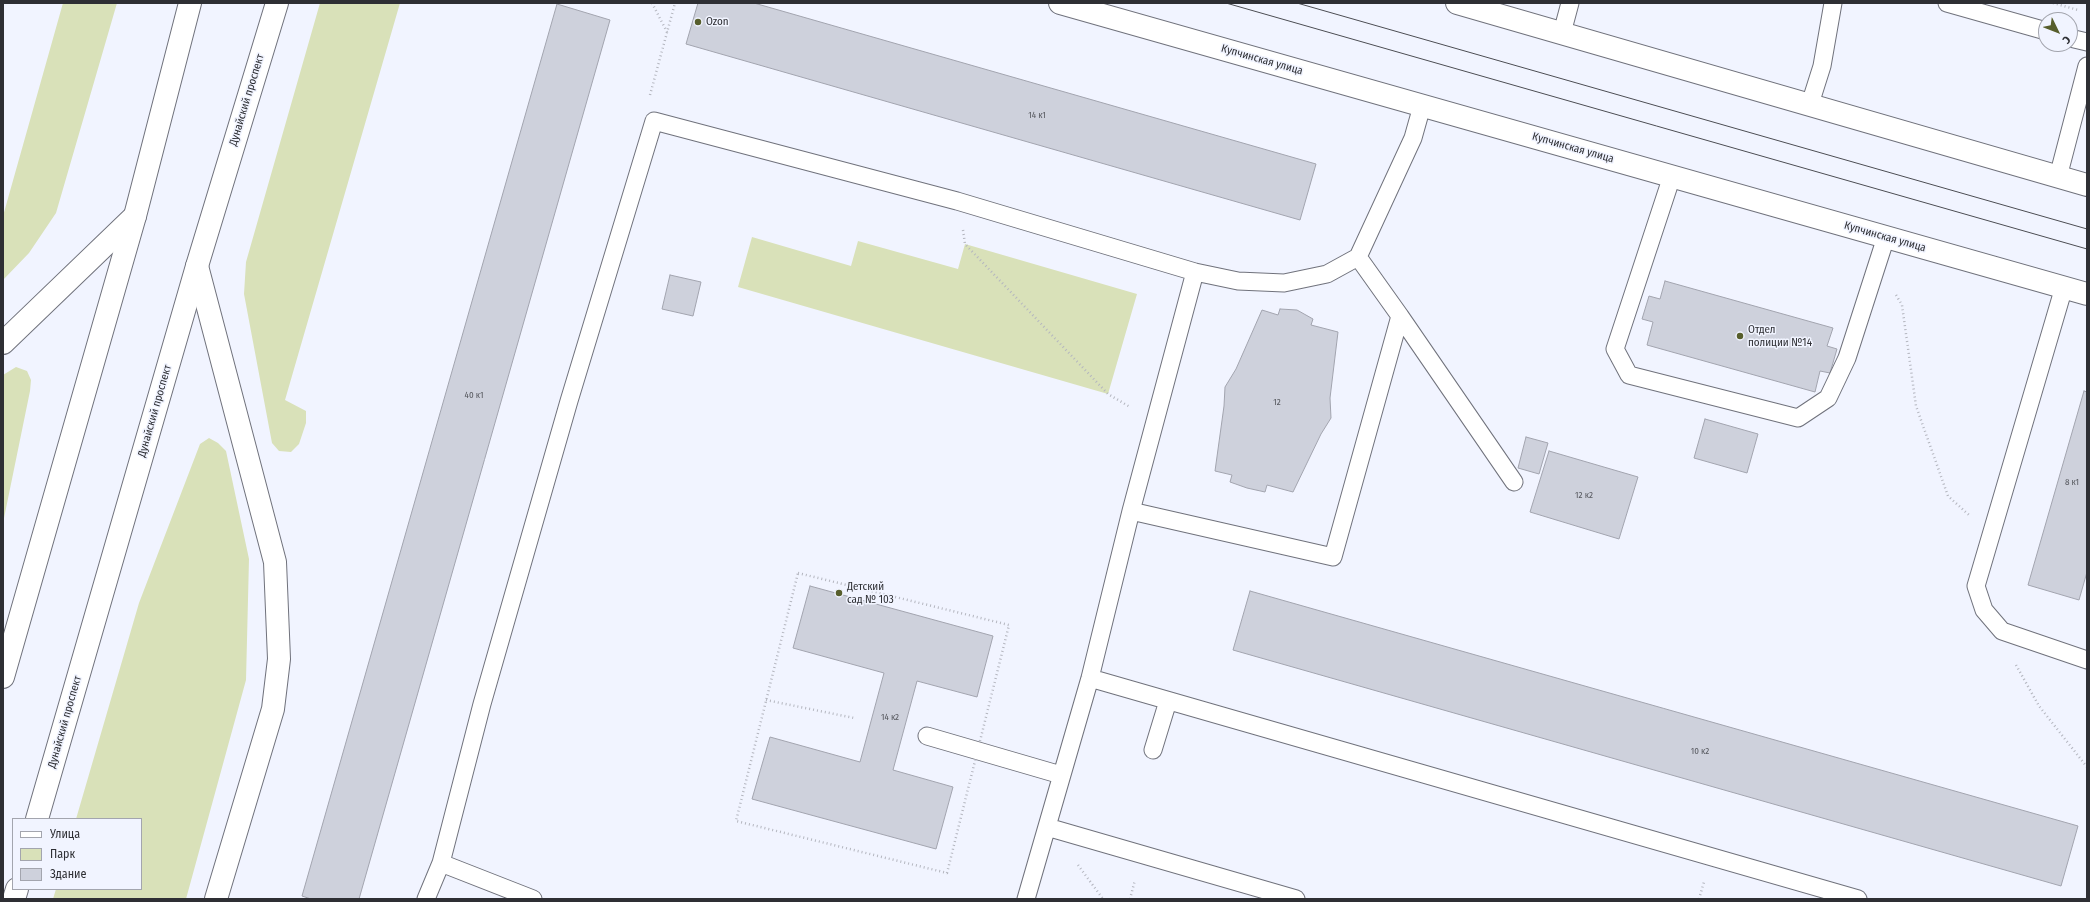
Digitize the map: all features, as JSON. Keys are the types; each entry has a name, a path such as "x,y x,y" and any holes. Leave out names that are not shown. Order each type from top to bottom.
{"street":[{"path":"3,678 134,216 190,3"},
{"name":"Дунайский проспект","path":"37,818 197,266 277,3"},
{"name":"Купчинская улица","path":"1060,3 2087,294"},
{"path":"1458,3 2087,185"},
{"path":"3,343 134,216"},
{"path":"197,266 275,562 279,659 273,709 216,899"}],"lane":[{"path":"1562,33 1570,3"},
{"path":"1810,104 1822,66 1833,3"},
{"path":"1946,3 2038,29"},
{"path":"2058,176 2087,66"},
{"path":"426,899 441,863 482,704 562,423 654,121 957,201 1195,272 1238,281 1284,283 1327,274 1358,257 1413,138 1422,106"},
{"path":"1672,176 1615,349 1629,376 1798,418 1828,398 1847,358 1886,237"},
{"path":"1358,257 1514,482"},
{"path":"1026,899 1090,678 1131,511 1195,272"},
{"path":"2064,287 1990,534 1976,586 1984,610 2002,631 2087,660"},
{"path":"1131,511 1333,557 1400,316"},
{"path":"1090,678 1858,899"},
{"path":"1153,750 1168,701"},
{"path":"927,736 1061,775"},
{"path":"1047,827 1296,899"},
{"path":"441,863 533,899"}],"path":[{"path":"652,3 667,33"},
{"path":"654,121 649,101 675,3"},
{"path":"2053,3 2080,11"},
{"path":"957,201 965,244 1108,394 1155,421"},
{"path":"1895,293 1902,305 1916,406 1948,496 1990,534"},
{"path":"798,573 1009,625 947,873 736,821 766,700 798,573"},
{"path":"2002,631 2020,676 2039,706 2087,767"},
{"path":"766,700 854,718"}],"green space":[{"path":"63,3 117,3 56,213 29,253 3,280 3,216"},
{"path":"320,3 400,3 285,400 306,411 306,423 299,444 291,452 279,451 272,443 244,294 246,262"},
{"path":"752,237 851,266 858,241 958,269 965,244 1137,294 1108,394 738,287"},
{"path":"16,367 27,371 31,380 3,523 3,375"},
{"path":"209,438 218,443 226,451 249,559 246,680 186,899 53,899 56,890 142,890 142,818 76,818 139,603 200,444"}],"building":[{"path":"698,3 754,3 1316,164 1300,220 686,44"},
{"path":"557,4 610,20 359,899 311,899 302,896"},
{"path":"670,275 701,282 693,316 662,309"},
{"name":"Отдел полиции №14","path":"1665,281 1833,328 1827,346 1837,349 1830,373 1820,371 1815,392 1647,345 1653,322 1642,319 1649,296 1660,299"},
{"path":"1280,309 1297,310 1313,319 1311,325 1338,332 1330,398 1331,418 1321,434 1293,492 1267,485 1265,492 1230,482 1232,475 1215,471 1224,406 1225,387 1236,369 1262,310 1278,315"},
{"path":"2084,391 2087,392 2087,572 2079,600 2028,585"},
{"path":"1705,419 1758,434 1747,473 1694,458"},
{"path":"1526,437 1548,443 1539,474 1518,468"},
{"path":"1549,451 1638,477 1619,539 1530,512"},
{"path":"810,586 993,636 977,697 917,681 893,770 953,787 936,849 752,799 770,737 860,762 884,673 793,648"},
{"path":"1250,591 2078,826 2061,886 1233,650"}],"tram line":[{"path":"1226,3 2087,249"},
{"path":"1297,3 2087,229"}],"place":[{"name":"Ozon","path":"698,22"},
{"name":"Отдел полиции №14","path":"1740,336"},
{"name":"Детский сад № 103","path":"839,593"}]}
